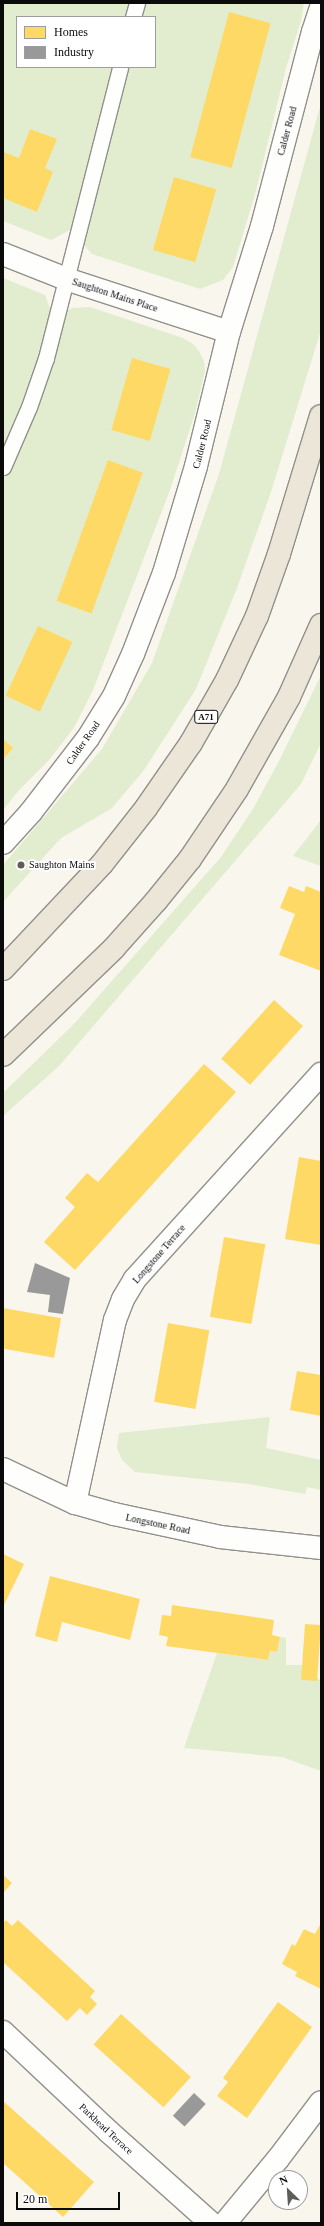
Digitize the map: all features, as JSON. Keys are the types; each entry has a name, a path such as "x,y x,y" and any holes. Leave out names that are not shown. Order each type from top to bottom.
{"main road":[{"name":"A71","path":"3,969 102,864 146,808 191,743 227,680 257,616 279,554 321,416"},
{"path":"3,1055 114,948 156,901 190,859 248,770 289,697 321,626"}],"street":[{"name":"Calder Road","path":"3,843 31,812 88,738 114,696 133,654 164,573 196,466 229,332 262,226 313,32 321,8"},
{"name":"Saughton Mains Place","path":"3,254 66,279 229,332"},
{"name":"Longstone Terrace","path":"75,1503 115,1320 123,1299 135,1279 321,1074"},
{"name":"Longstone Road","path":"3,1469 75,1503 114,1514 220,1536 321,1548"},
{"name":"Parkhead Terrace","path":"3,2032 108,2131 210,2223"},
{"path":"225,2223 278,2159 321,2102"}],"lane":[{"path":"133,16 137,3"},
{"path":"3,467 32,400 46,358 120,68"}],"green space":[{"path":"3,3 304,3 301,21 286,68 256,191 233,267 223,280 200,289 92,254 83,244 79,227 84,205 70,230 51,240 3,221"},
{"path":"321,103 321,330 271,492 237,588 196,689 144,770 112,808 61,838 3,902 3,865 102,749 152,663 219,474"},
{"path":"3,278 45,295 53,317 72,308 90,307 183,338 193,344 199,351 204,361 205,371 195,413 170,490 93,690 75,726 60,746 48,761 19,790 3,810"},
{"path":"321,675 321,743 301,784 59,1066 3,1116 3,1093 74,1024 221,857 253,809 279,761"},
{"path":"321,820 321,866 293,856"},
{"path":"270,1417 266,1448 321,1460 321,1490 307,1487 305,1494 249,1484 135,1472 122,1460 117,1448 119,1433"},
{"path":"280,1637 286,1638 286,1665 304,1665 321,1681 321,1771 282,1757 184,1748 217,1653 268,1660 270,1651 277,1652"}],"building: Homes":[{"path":"229,12 271,23 232,168 190,157"},
{"path":"30,129 57,139 45,168 53,172 37,212 3,198 3,152 19,158"},
{"path":"174,177 216,189 195,262 153,250"},
{"path":"132,358 170,369 150,441 111,430"},
{"path":"108,460 143,473 91,614 57,601"},
{"path":"38,626 72,642 40,712 5,696"},
{"path":"3,739 13,748 3,759"},
{"path":"289,886 304,892 306,886 321,892 321,971 279,955 295,914 280,908"},
{"path":"274,1000 303,1026 250,1085 221,1059"},
{"path":"204,1064 236,1092 75,1270 44,1242 75,1207 65,1198 87,1173 98,1182"},
{"path":"299,1157 321,1161 321,1245 285,1239"},
{"path":"224,1237 265,1244 251,1324 210,1317"},
{"path":"3,1308 61,1318 54,1358 3,1349"},
{"path":"168,1323 209,1330 195,1409 154,1402"},
{"path":"297,1371 321,1375 321,1416 290,1410"},
{"path":"3,1554 24,1564 3,1607"},
{"path":"50,1576 140,1599 130,1640 62,1622 57,1642 35,1636"},
{"path":"172,1605 274,1620 272,1635 280,1637 277,1652 270,1651 268,1660 166,1646 168,1637 159,1635 162,1615 171,1616"},
{"path":"305,1624 321,1625 317,1681 301,1680"},
{"path":"3,1875 12,1883 3,1893"},
{"path":"6,1920 12,1926 18,1920 95,1991 90,1997 97,2004 87,2015 80,2008 67,2021 3,1962 3,1923"},
{"path":"321,1923 321,1989 295,1976 297,1972 282,1964 292,1944 295,1946 304,1929 315,1934"},
{"path":"278,2002 312,2027 247,2118 217,2096 228,2082 223,2078"},
{"path":"121,2014 191,2077 163,2107 94,2044"},
{"path":"3,2101 94,2182 63,2217 3,2163"}],"building: Industry":[{"path":"35,1263 70,1278 63,1314 48,1312 50,1295 27,1292"},
{"path":"194,2093 206,2104 185,2127 173,2116"}],"place":[{"name":"Saughton Mains","path":"21,865"}]}
